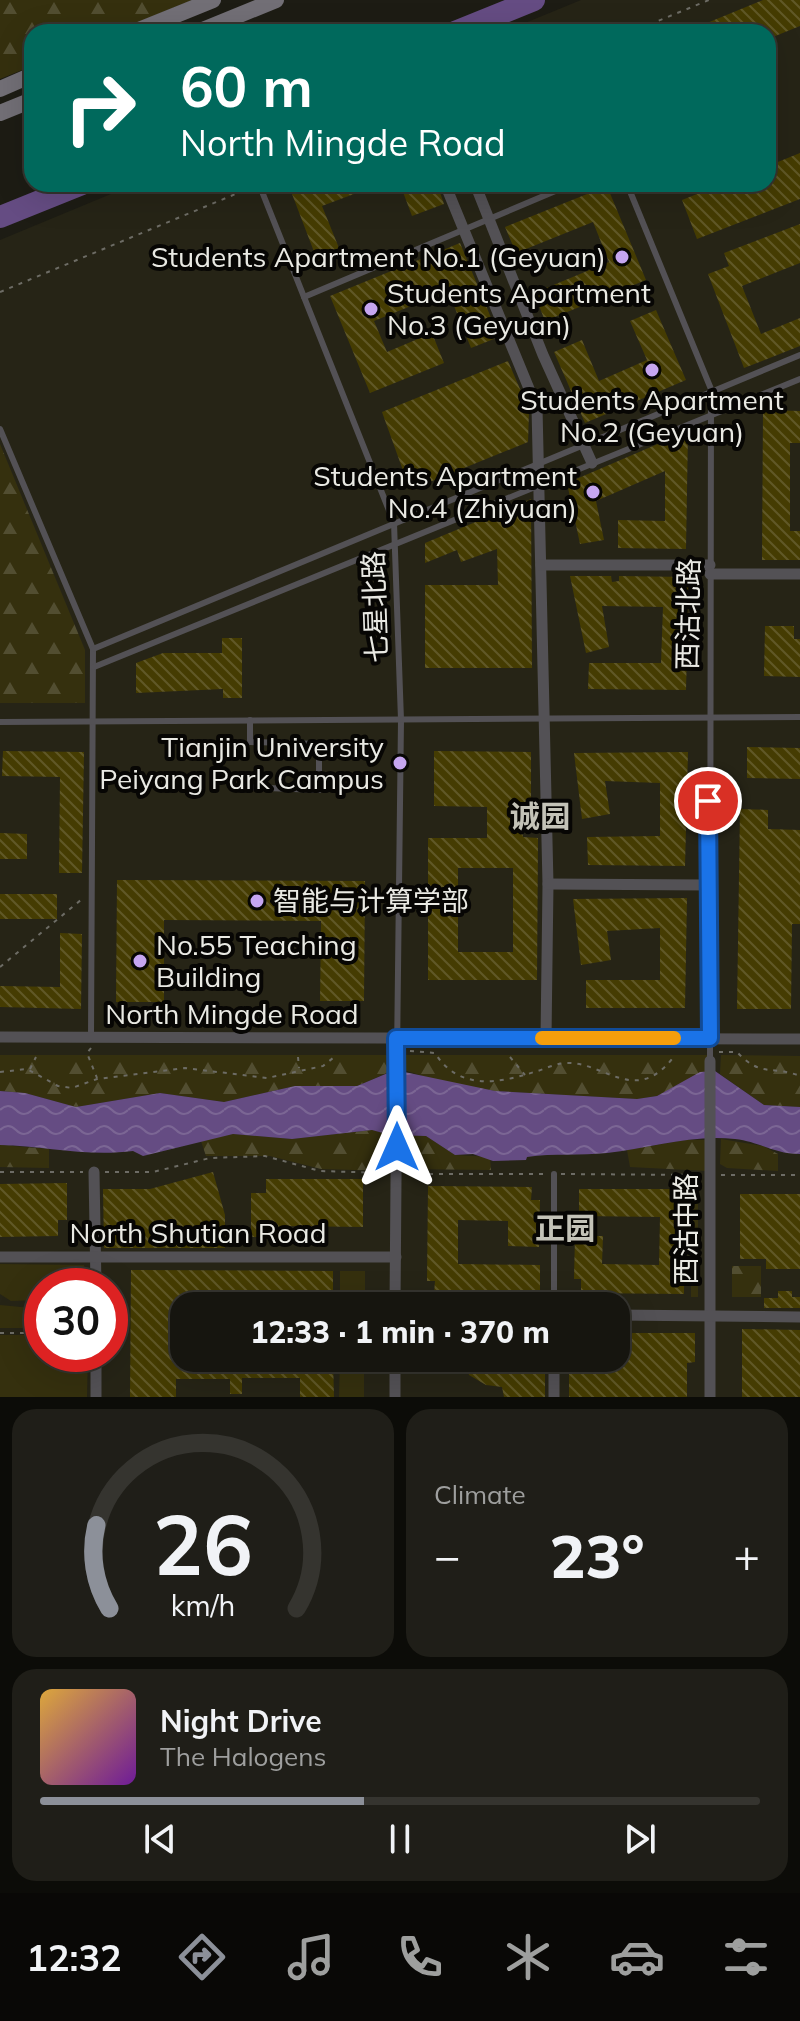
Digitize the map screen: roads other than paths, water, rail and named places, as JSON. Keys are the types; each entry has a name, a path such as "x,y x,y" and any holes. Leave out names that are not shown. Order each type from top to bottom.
{"main road":[{"path":"154,24 213,0"},
{"path":"218,24 276,0"},
{"path":"0,89 24,78"},
{"path":"0,113 24,103"}],"street":[{"path":"448,192 537,408 548,884 546,1038"},
{"path":"479,192 543,355 592,463"},
{"path":"541,565 800,574"},
{"path":"548,884 708,885"},
{"name":"North Mingde Road","path":"0,1037 397,1047 546,1038 800,1039"},
{"path":"395,1292 397,1047"},
{"name":"西沽中路","path":"710,1057 710,1397"},
{"path":"94,1172 96,1268"},
{"name":"North Shutian Road","path":"0,1257 396,1257"},
{"path":"630,1315 800,1317"},
{"path":"96,1372 96,1397"},
{"path":"395,1372 395,1397"},
{"path":"554,1372 554,1397"}],"lane":[{"name":"七星北路","path":"262,192 394,523 401,720 397,1047"},
{"path":"304,297 553,192"},
{"name":"西沽北路","path":"630,192 711,389 708,718 710,1057"},
{"path":"93,649 711,389 800,355"},
{"path":"94,667 395,541 800,379"},
{"path":"0,429 93,649 91,1038"},
{"path":"0,722 800,717"},
{"path":"240,787 319,790 319,744 250,742 250,720"},
{"path":"554,1174 554,1292"}],"water":[{"path":"395,1070 495,1091 637,1099 657,1096 700,1072 715,1071 764,1105 800,1107 800,1154 719,1138 607,1153 493,1161 473,1154 455,1155 426,1136 390,1135 372,1130 292,1139 233,1134 143,1156 133,1151 83,1152 0,1145 0,1091 25,1093 76,1107 160,1093 224,1102 295,1086 357,1086"}],"waterway":[{"path":"475,24 534,0"},
{"path":"0,217 62,192"}],"place":[{"name":"Students Apartment No.1 (Geyuan)","path":"622,257"},
{"name":"Students Apartment No.3 (Geyuan)","path":"371,309"},
{"name":"Students Apartment No.2 (Geyuan)","path":"652,370"},
{"name":"Students Apartment No.4 (Zhiyuan)","path":"593,492"},
{"name":"Tianjin University Peiyang Park Campus","path":"400,763"},
{"name":"智能与计算学部","path":"257,901"},
{"name":"No.55 Teaching Building","path":"140,961"}],"district":[{"name":"诚园","path":"540,817"},
{"name":"正园","path":"565,1229"}]}
